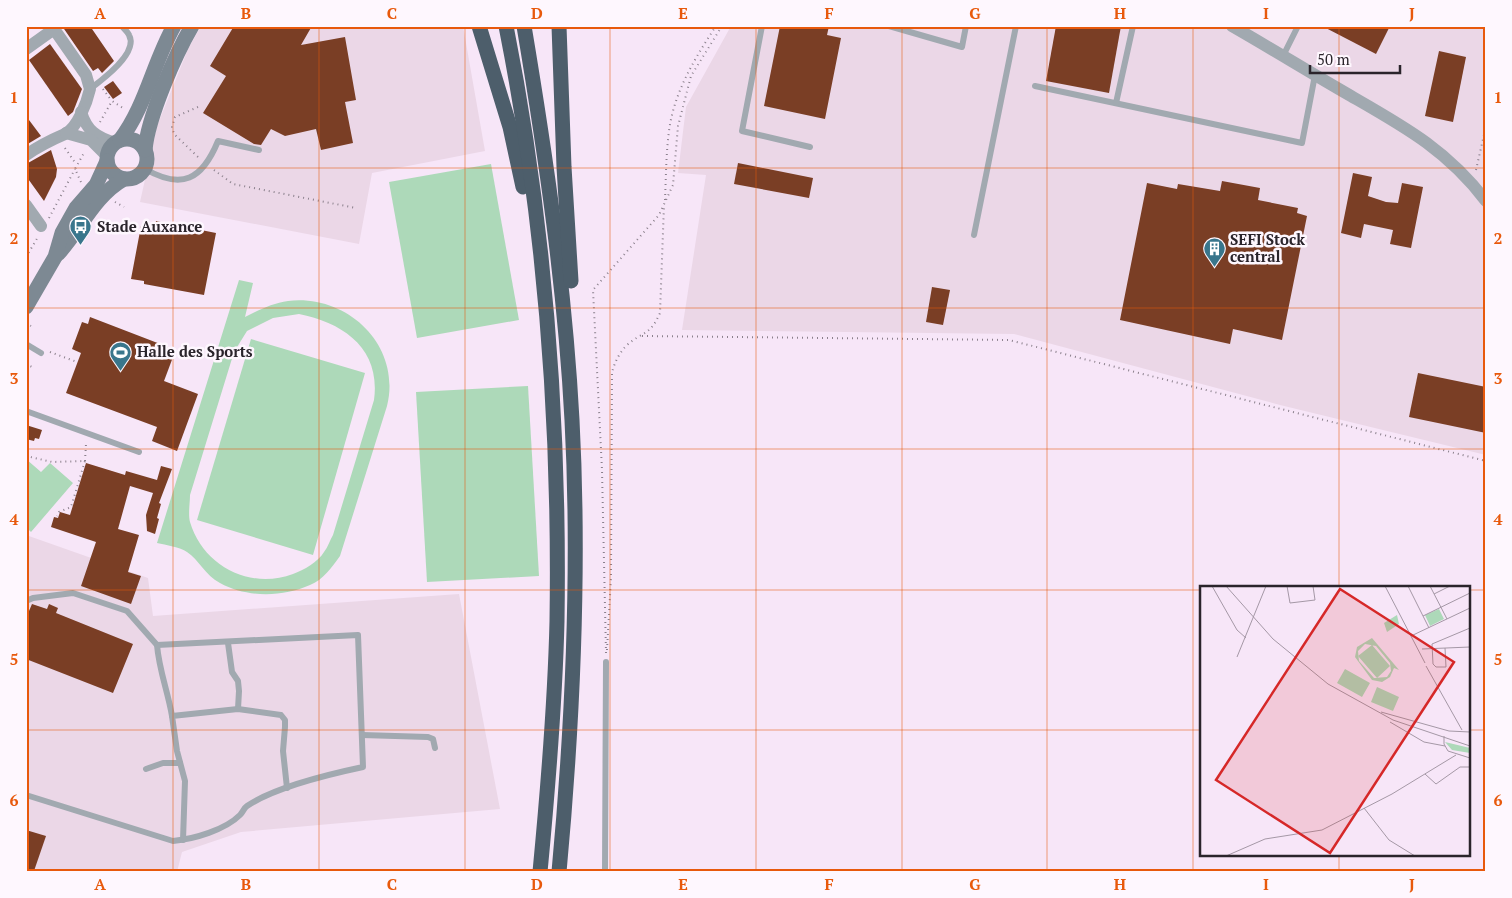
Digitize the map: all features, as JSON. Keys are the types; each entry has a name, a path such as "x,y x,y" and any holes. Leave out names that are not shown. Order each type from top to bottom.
{"highway":[{"path":"479,26 510,127 526,200 537,226"},
{"path":"506,26 537,226 552,385 557,621 552,734 540,872"},
{"path":"524,26 546,164 566,332 575,504 576,625 568,767 558,872"},
{"path":"559,26 572,310 566,332"}],"main road":[{"path":"55,257 62,233 76,208 96,185 112,150 136,115 174,26"},
{"path":"26,307 55,257 70,240 102,194 124,179 138,176 144,169 147,162 144,150 151,121 182,44 192,26"},
{"path":"112,150 134,140 144,150"},
{"path":"112,150 112,173 124,179"}],"street":[{"path":"1232,26 1410,130 1444,154 1468,178 1486,201"},
{"path":"26,49 54,29 95,86 81,112 61,135 26,155"},
{"path":"81,112 86,124 94,135 112,150"},
{"path":"61,135 91,140 112,150"},
{"path":"26,205 42,227"}],"lane":[{"path":"95,86 115,71 131,44 130,36 122,26"},
{"path":"762,26 742,130 810,147"},
{"path":"889,26 962,47 966,26"},
{"path":"974,235 1016,26"},
{"path":"1116,103 1132,26"},
{"path":"1283,56 1298,26"},
{"path":"1035,86 1302,143 1315,75"},
{"path":"144,169 169,180 183,180 192,177 207,164 218,142 259,150"},
{"path":"26,344 41,353"},
{"path":"26,410 139,452"},
{"path":"26,601 33,598 73,593 127,611 157,645 158,664 168,691 180,763 185,781 183,840"},
{"path":"26,795 173,841 183,840 221,828 240,815 246,807 287,788 364,767 358,635 228,643 157,645"},
{"path":"228,643 232,672 238,681 238,710"},
{"path":"605,872 606,662"},
{"path":"172,716 180,713 238,710 281,715 284,720 287,788"},
{"path":"362,735 428,738 433,739 434,748"},
{"path":"146,769 163,763 180,763"}],"path":[{"path":"606,662 611,578 612,372 618,356 628,344 654,327 660,313 669,129 676,101 686,76 716,26"},
{"path":"606,662 602,470 593,290 659,214 673,185 678,126 691,76 722,26"},
{"path":"95,86 112,101"},
{"path":"198,107 175,117 172,127 174,134 185,142 192,153 228,183 356,208"},
{"path":"1468,178 1477,167 1486,126"},
{"path":"61,135 77,166"},
{"path":"26,257 75,169"},
{"path":"26,264 30,266"},
{"path":"26,323 31,326"},
{"path":"642,336 1009,340 1486,461"},
{"path":"48,351 78,362"},
{"path":"26,364 34,368"},
{"path":"57,516 59,512 71,507 85,461 87,433"},
{"path":"26,456 52,462 85,461"}],"shaded area":[{"path":"201,26 463,26 485,151 372,173 359,244 140,202 157,126 188,49"},
{"path":"731,26 1486,26 1486,455 1280,405 1014,334 682,330 706,175 678,173 686,107"},
{"path":"26,535 148,578 153,616 459,594 500,809 241,832 182,852 177,872 37,872 26,868"}],"green space":[{"path":"491,164 519,320 417,338 389,182"},
{"path":"239,280 253,283 245,317 282,302 310,301 331,306 350,315 366,328 378,345 386,363 390,384 387,406 340,556 327,573 315,583 288,592 277,594 253,593 231,588 220,583 210,576 184,550 157,543","holes":["299,314 331,324 344,332 356,341 365,353 372,366 375,382 374,400 333,535 327,548 318,559 293,574 261,579 245,576 217,562 196,538 189,519 190,495 234,352 247,331 273,318"]},
{"path":"251,339 365,373 313,555 197,520"},
{"path":"528,386 539,576 427,582 416,392"},
{"path":"26,459 41,472 50,463 73,483 31,532 26,527"}],"building":[{"path":"62,26 90,26 114,61 102,73 98,68 93,71"},
{"path":"234,26 312,26 301,45 345,37 356,100 345,102 353,143 321,150 316,129 285,136 271,129 261,145 254,144 203,113 226,76 210,66"},
{"path":"780,26 829,26 827,35 841,38 825,119 764,106"},
{"path":"1056,26 1121,26 1109,93 1046,81"},
{"path":"1322,26 1390,26 1376,54"},
{"path":"50,44 82,89 73,112 68,116 29,60"},
{"path":"1439,51 1466,57 1453,122 1425,116"},
{"path":"113,81 122,93 113,99 104,87"},
{"path":"26,116 41,136 26,145"},
{"path":"51,150 57,169 56,177 44,201 26,176 29,171 28,163"},
{"path":"738,163 813,178 809,198 734,184"},
{"path":"1353,173 1372,177 1368,196 1386,202 1398,203 1402,183 1423,187 1411,248 1390,244 1393,230 1364,224 1361,238 1341,233"},
{"name":"SEFI Stock central","path":"1222,181 1260,188 1258,200 1298,208 1297,213 1307,216 1282,340 1233,329 1230,344 1120,320 1147,183 1177,189 1178,184 1220,191"},
{"path":"156,221 216,233 204,295 144,284 144,281 131,279 141,226 154,228"},
{"path":"932,287 950,290 943,325 926,322"},
{"name":"Halle des Sports","path":"90,317 168,347 166,354 173,357 164,381 198,394 177,451 152,441 157,427 66,393 81,353 72,349 82,322 88,324"},
{"path":"1418,373 1486,387 1486,433 1409,417"},
{"path":"26,425 42,430 39,439 35,438 34,441 26,439"},
{"path":"86,463 125,475 126,471 157,480 161,466 172,469 159,503 161,504 155,534 147,531 146,515 153,493 130,486 118,529 139,535 128,572 141,576 131,604 81,586 96,542 51,527 54,517 58,518 60,512 70,515"},
{"path":"32,604 47,609 49,604 58,608 56,613 133,644 113,693 26,659 26,618"},
{"path":"26,830 46,836 34,871 26,868"}],"place":[{"name":"Stade Auxance","path":"81,246"},
{"name":"SEFI Stock central","path":"1214,268"},
{"name":"Halle des Sports","path":"121,371"}]}
